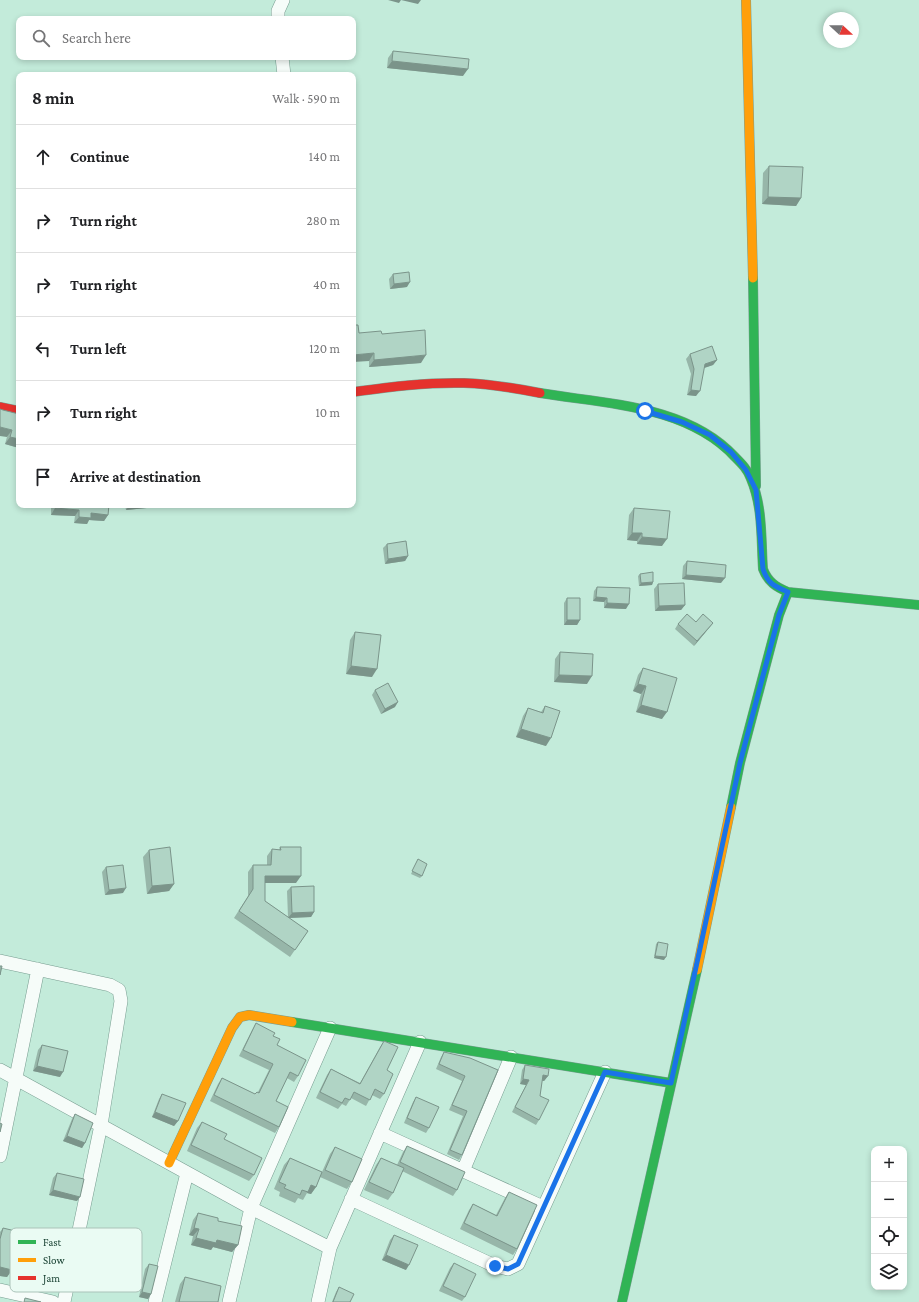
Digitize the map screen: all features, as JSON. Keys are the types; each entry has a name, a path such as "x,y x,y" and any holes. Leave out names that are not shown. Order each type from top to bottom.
{"street":[{"path":"278,16 283,0"},
{"path":"746,0 756,376 756,490 763,569 767,580 776,587 788,592 919,605"},
{"path":"282,60 284,72"},
{"path":"356,392 430,384 464,383 492,385 645,411 682,422 710,435 731,452 746,470 756,490"},
{"path":"0,407 16,410"},
{"path":"622,1302 740,763 779,615 788,592"},
{"path":"0,961 110,985 119,990 121,1001 101,1125 79,1228"},
{"path":"0,1156 38,970"},
{"path":"169,1163 232,1028 240,1017 249,1015 671,1083"},
{"path":"229,1302 251,1208 330,1028"},
{"path":"318,1302 330,1248 420,1042"},
{"path":"463,1171 511,1057"},
{"path":"0,1070 251,1208 330,1248"},
{"path":"351,1199 495,1266 508,1269 518,1264 605,1072"},
{"path":"380,1133 544,1207"},
{"path":"156,1302 187,1173"},
{"path":"0,1290 53,1302"},
{"path":"64,1302 66,1292"}],"building":[{"path":"393,51 469,59 468,69 392,61"},
{"path":"769,166 803,167 801,198 768,197"},
{"path":"409,272 410,282 394,284 393,274"},
{"path":"356,325 358,325 359,333 381,331 382,334 425,330 426,355 374,360 374,353 356,355"},
{"path":"712,346 717,360 705,364 700,391 691,390 694,369 690,354"},
{"path":"0,409 16,413 16,438 10,437 12,430 0,427"},
{"path":"55,508 109,508 108,515 91,513 91,518 79,517 79,510"},
{"path":"634,508 670,511 667,539 642,537 642,533 632,533"},
{"path":"406,541 408,556 388,559 387,544"},
{"path":"687,561 726,565 725,578 686,575"},
{"path":"653,572 653,582 641,583 640,574"},
{"path":"684,583 685,605 659,606 658,584"},
{"path":"597,587 630,588 629,604 607,603 607,598 596,597"},
{"path":"567,598 580,598 580,620 567,620"},
{"path":"687,614 696,622 703,614 713,623 697,641 678,624"},
{"path":"355,632 381,635 377,669 351,666"},
{"path":"560,652 593,654 592,676 559,675"},
{"path":"643,668 677,678 667,712 641,705 646,686 638,684"},
{"path":"388,683 398,702 385,709 375,690"},
{"path":"545,706 560,711 551,738 521,729 528,708 543,713"},
{"path":"170,847 174,884 152,886 149,850"},
{"path":"280,847 301,847 301,876 265,876 265,901 308,931 295,950 239,911 253,889 253,865 271,865 272,849 281,850"},
{"path":"418,859 427,864 422,876 412,871"},
{"path":"123,865 126,888 109,890 106,867"},
{"path":"314,886 314,912 292,913 291,887"},
{"path":"658,942 668,944 666,957 655,956"},
{"path":"256,1023 275,1033 273,1036 280,1039 277,1045 306,1060 298,1076 290,1072 276,1101 288,1107 279,1127 214,1095 222,1078 255,1094 257,1092 259,1093 273,1064 243,1050"},
{"path":"384,1041 398,1047 387,1070 393,1074 384,1094 375,1089 370,1100 354,1092 350,1100 345,1098 342,1103 320,1092 331,1069 360,1084"},
{"path":"42,1045 68,1051 63,1072 37,1066"},
{"path":"444,1052 470,1058 498,1070 462,1155 450,1150 467,1111 452,1105 465,1076 439,1064"},
{"path":"525,1065 549,1069 548,1076 543,1075 540,1096 549,1100 539,1120 515,1107 529,1080 523,1079"},
{"path":"162,1094 186,1103 178,1121 155,1112"},
{"path":"416,1097 439,1107 429,1128 407,1118"},
{"path":"75,1114 93,1123 85,1143 67,1136"},
{"path":"202,1122 227,1134 224,1139 262,1158 254,1175 191,1145"},
{"path":"407,1146 465,1172 457,1190 400,1162"},
{"path":"335,1147 362,1159 352,1182 325,1170"},
{"path":"290,1158 322,1172 316,1187 311,1185 308,1192 302,1190 300,1195 284,1188 286,1185 279,1182"},
{"path":"381,1158 404,1168 393,1193 369,1182"},
{"path":"57,1173 84,1179 80,1197 53,1190"},
{"path":"509,1192 537,1205 517,1249 464,1223 473,1204 497,1216"},
{"path":"198,1213 218,1218 218,1221 242,1226 238,1245 217,1240 216,1243 196,1238 199,1229 194,1228"},
{"path":"3,1228 10,1230 10,1270 0,1267 0,1239"},
{"path":"394,1235 418,1245 409,1265 386,1255"},
{"path":"454,1263 476,1274 465,1297 443,1286"},
{"path":"149,1264 158,1266 151,1294 142,1292"},
{"path":"185,1277 221,1286 218,1302 179,1302"},
{"path":"339,1287 354,1294 350,1302 333,1302"},
{"path":"25,1298 41,1302 24,1302"}],"traffic: fast":[{"path":"753,278 756,486"},
{"path":"540,393 618,404 644,410 669,417 693,427 716,440 740,462 750,476 760,512 763,569 770,581 780,588 788,592 919,605"},
{"path":"731,807 740,763 779,615 788,592"},
{"path":"622,1302 697,970"},
{"path":"292,1022 671,1083"}],"traffic: slow":[{"path":"746,0 753,278"},
{"path":"697,970 731,807"},
{"path":"169,1163 232,1028 240,1017 249,1015 292,1022"}],"traffic: jam":[{"path":"356,392 408,385 450,383 492,385 540,393"},
{"path":"0,407 16,410"}],"route":[{"path":"495,1266 508,1269 518,1264 605,1072 671,1083 695,979 740,763 779,615 788,592 776,587 767,580 763,569 756,490 746,470 731,452 710,435 682,422 645,411"}]}
